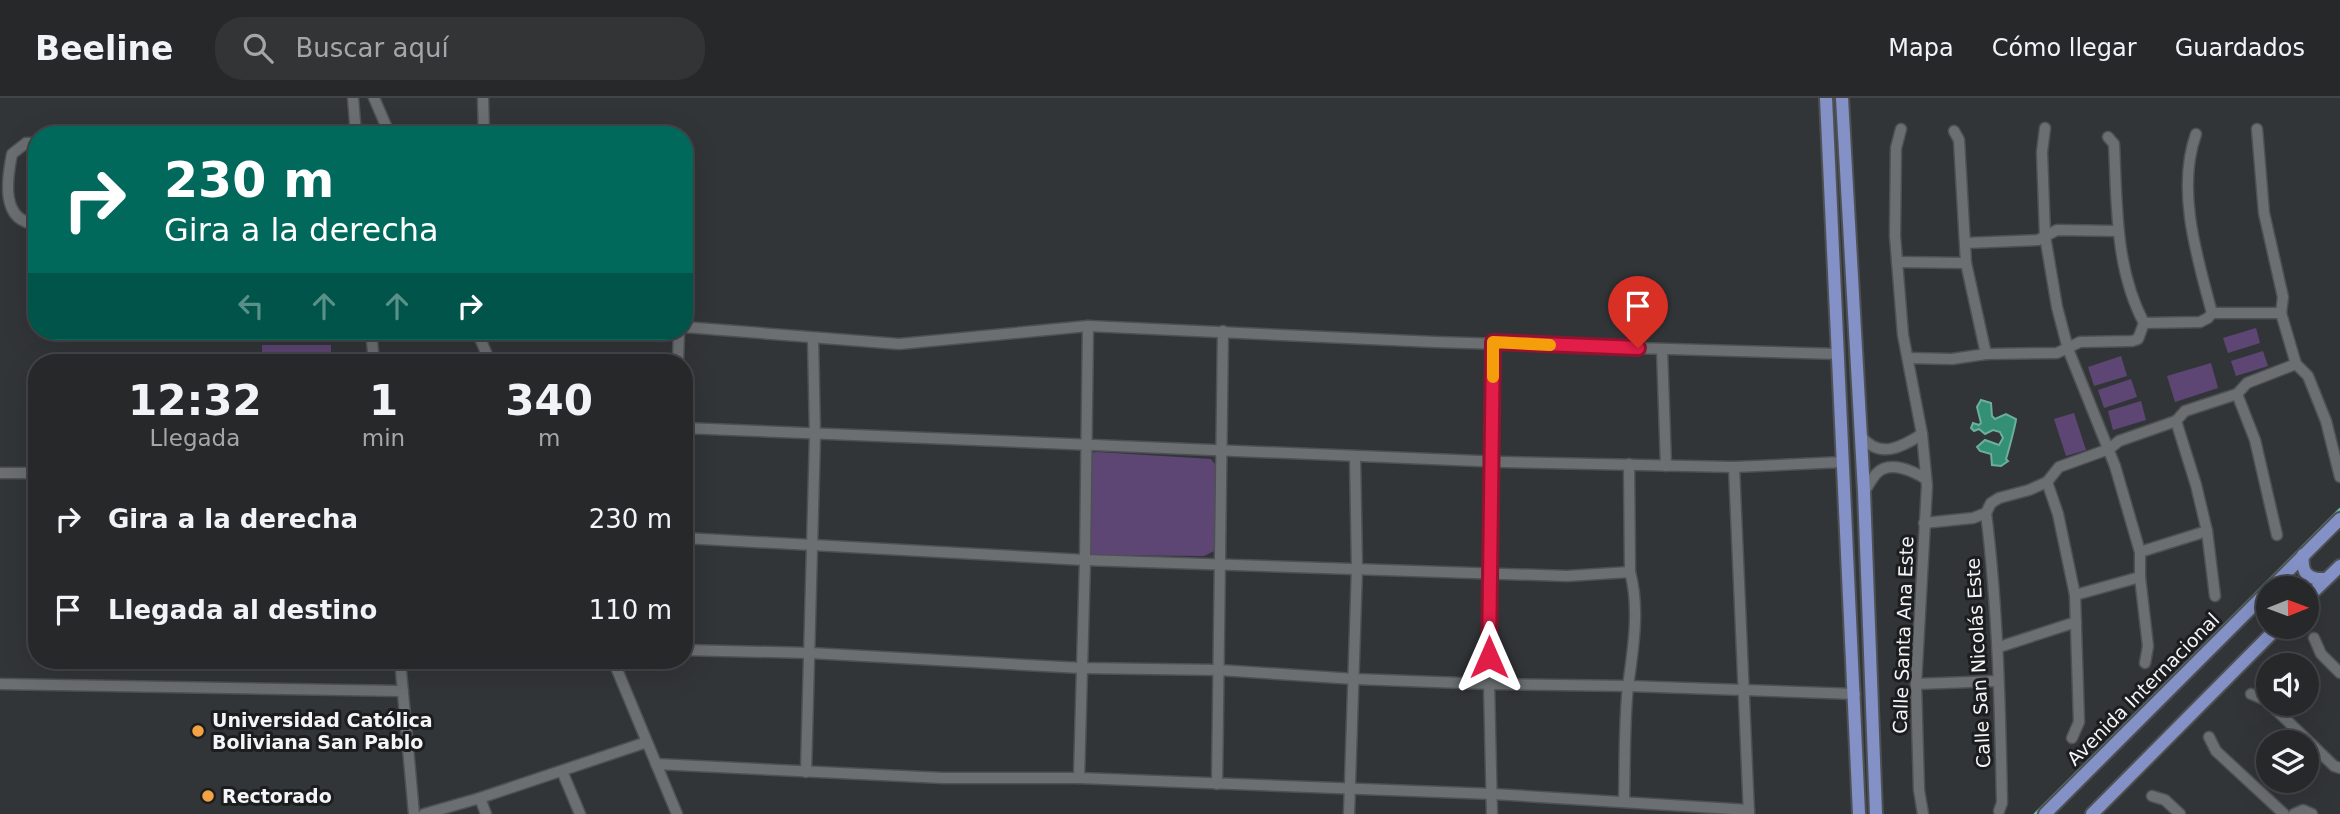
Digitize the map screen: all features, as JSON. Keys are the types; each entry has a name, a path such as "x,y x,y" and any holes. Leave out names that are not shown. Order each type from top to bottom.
{"main road":[{"path":"1829,98 1859,814"},
{"path":"1842,98 1864,492 1876,814"},
{"path":"1839,369 1858,369"},
{"name":"Avenida Internacional","path":"2284,576 2340,519"},
{"path":"1848,552 1866,552"},
{"path":"2303,555 2303,568 2307,576 2325,579"},
{"path":"2319,585 2340,566"},
{"name":"Avenida Internacional","path":"2045,814 2256,604"},
{"path":"2092,814 2266,639"}],"street":[{"path":"353,98 355,126"},
{"path":"374,98 386,126"},
{"path":"483,98 484,126"},
{"path":"2045,128 2042,152 2045,236 2057,307 2068,349 2109,449 2140,552 2140,577 2148,646 2144,663"},
{"name":"Calle Santa Ana Este","path":"1901,129 1896,148 1895,236 1908,358 1922,435 1926,479 1916,684 1919,790 1923,814"},
{"path":"2257,129 2264,213 2283,297 2281,313 2296,364 2308,376 2321,410 2340,477"},
{"path":"1955,131 1959,140 1966,263 1986,354"},
{"path":"2196,134 2189,155 2190,201 2195,251 2212,313"},
{"path":"1908,358 1952,359 1986,354 2057,353 2080,342 2138,339 2144,323 2132,300 2118,231 2114,144 2108,137"},
{"path":"28,143 12,154 4,176 4,198 19,219 28,224"},
{"path":"1965,243 2038,240 2057,230 2118,231"},
{"path":"1897,262 1966,263"},
{"path":"2212,313 2281,313"},
{"path":"2144,323 2200,322 2212,313"},
{"path":"693,328 899,344 1088,326 1838,354"},
{"path":"1079,778 1088,326"},
{"path":"1217,784 1223,331"},
{"path":"806,772 816,435 813,338"},
{"path":"1492,814 1489,684 1493,342"},
{"path":"1662,349 1666,466"},
{"path":"1924,523 1973,518 1986,513 1991,503 1999,498 2047,482 2059,467 2109,449 2119,441 2176,421 2189,409 2237,394 2247,383 2296,364"},
{"path":"2237,394 2255,440 2277,535"},
{"path":"2176,421 2207,531 2215,596"},
{"path":"693,428 1492,461 1734,467 1843,462"},
{"path":"1861,436 1868,445 1889,450 1906,445 1922,435"},
{"path":"1349,814 1357,568 1355,456"},
{"path":"1623,801 1634,587 1630,572 1629,464"},
{"path":"656,764 943,778 1079,778 1493,794 1623,801 1749,812 1734,467"},
{"path":"1864,492 1883,468 1904,467 1926,479"},
{"path":"0,473 28,473"},
{"path":"2047,482 2058,514 2075,595 2079,722 2072,738"},
{"name":"Calle San Nicolás Este","path":"1986,513 1995,584 1998,647 2002,803 1999,811"},
{"path":"2140,552 2207,531"},
{"path":"693,538 1085,560 1567,576 1630,572"},
{"path":"2075,595 2140,577"},
{"path":"1998,647 2077,622"},
{"path":"2314,639 2321,654 2340,673"},
{"path":"693,650 810,653 1081,668 1219,670 1355,679 1855,694"},
{"path":"401,669 414,814"},
{"path":"617,669 677,814"},
{"path":"1916,684 1997,681"},
{"path":"0,684 403,691"},
{"path":"2251,694 2256,696"},
{"path":"2283,716 2334,766 2340,768"},
{"path":"2209,737 2216,751 2284,814"},
{"path":"424,814 647,742"},
{"path":"562,771 580,814"},
{"path":"2152,796 2165,800 2180,814"},
{"path":"480,798 486,814"},
{"path":"2294,814 2303,810 2312,814"}],"shaded area":[{"path":"2256,328 2260,343 2228,353 2223,338"},
{"path":"262,345 331,345 331,354 262,354"},
{"path":"2263,351 2268,366 2236,376 2231,361"},
{"path":"2121,356 2127,376 2094,386 2088,367"},
{"path":"2211,363 2218,388 2175,402 2167,376"},
{"path":"2131,379 2137,397 2104,408 2098,390"},
{"path":"1981,400 1991,403 1992,416 1995,419 2006,414 2016,419 2006,459 2008,461 2001,466 1992,465 1991,454 1980,451 1977,447 1985,440 1999,445 2003,438 2000,432 1993,430 1985,434 1979,429 1974,431 1971,428 1973,423 1981,423 1977,407"},
{"path":"2141,401 2146,420 2113,430 2108,411"},
{"path":"2074,413 2086,450 2066,456 2054,419"},
{"path":"1090,453 1211,459 1217,467 1214,551 1204,556 1088,553"}],"waterway":[{"path":"2035,814 2340,509"}],"slow traffic":[{"path":"1493,377 1493,342 1550,345"}],"place":[{"name":"Universidad Católica Boliviana San Pablo","path":"198,731"},
{"name":"Rectorado","path":"208,796"}],"route":[{"path":"1489,657 1493,342 1638,348"}]}
